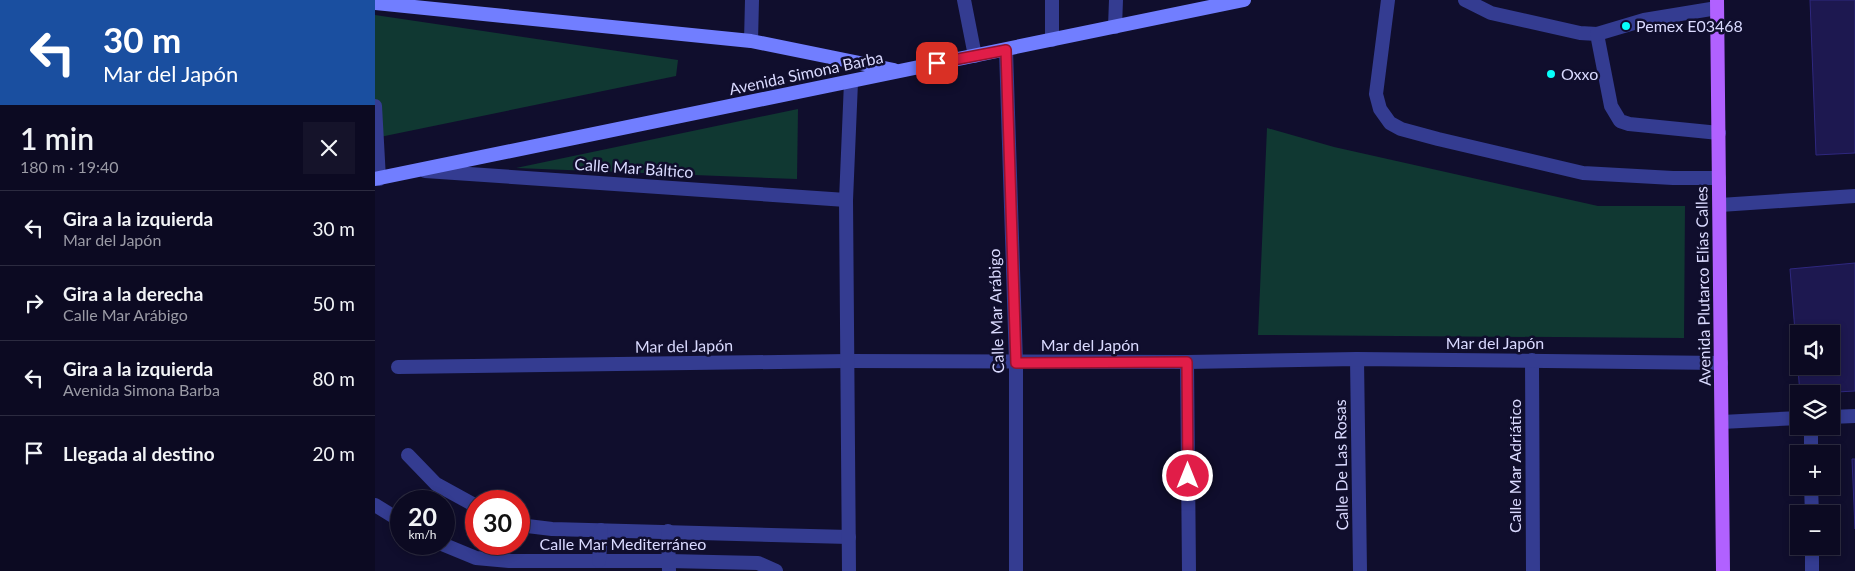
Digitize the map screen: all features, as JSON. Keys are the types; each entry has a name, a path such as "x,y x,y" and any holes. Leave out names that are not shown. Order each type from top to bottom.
{"main road":[{"name":"Avenida Simona Barba","path":"377,179 1240,0"},
{"path":"381,2 751,42 900,71"},
{"name":"Avenida Plutarco Elías Calles","path":"1717,4 1723,571"}],"street":[{"path":"751,42 752,0"},
{"path":"964,0 975,56"},
{"path":"1052,0 1052,40"},
{"path":"1115,27 1116,0"},
{"path":"1388,0 1377,94 1380,109 1389,123 1401,129 1438,140 1583,174 1719,178"},
{"path":"1465,0 1491,13 1580,33 1597,34 1644,20 1717,4"},
{"path":"1597,34 1611,106 1620,120 1629,124 1719,133"},
{"name":"Calle Mar Arábigo","path":"1006,50 1016,363 1016,571"},
{"path":"849,571 846,200 851,82"},
{"path":"375,106 377,179"},
{"name":"Calle Mar Báltico","path":"418,170 846,200"},
{"path":"1719,205 1855,196"},
{"name":"Mar del Japón","path":"398,367 848,361 1016,363 1357,359 1721,364"},
{"name":"Calle De Las Rosas","path":"1357,359 1360,571"},
{"name":"Calle Mar Adriático","path":"1533,360 1533,571"},
{"path":"1187,362 1189,571"},
{"path":"1840,417 1855,416"},
{"path":"1721,422 1790,418"},
{"path":"408,455 436,484 465,500"},
{"path":"375,505 390,514"},
{"path":"530,526 552,529 849,537"},
{"path":"599,561 601,530"},
{"path":"668,532 669,566"},
{"name":"Calle Mar Mediterráneo","path":"455,550 475,558 599,561 669,566 758,563 776,571"},
{"path":"1812,555 1812,571"}],"green space":[{"path":"375,15 678,60 676,76 375,138"},
{"path":"798,109 797,179 516,168"},
{"path":"1267,128 1334,147 1598,206 1685,206 1684,338 1258,335"}],"building":[{"path":"1810,0 1855,0 1855,153 1816,155"},
{"path":"1855,263 1855,391 1840,392 1840,385 1799,385 1798,375 1840,375 1840,325 1794,325 1790,269"},
{"path":"1852,459 1855,459 1855,529"}],"place":[{"name":"Pemex E03468","path":"1626,26"},
{"name":"Oxxo","path":"1551,74"}],"route":[{"path":"937,63 1006,50 1016,363 1187,362 1188,476"}]}
